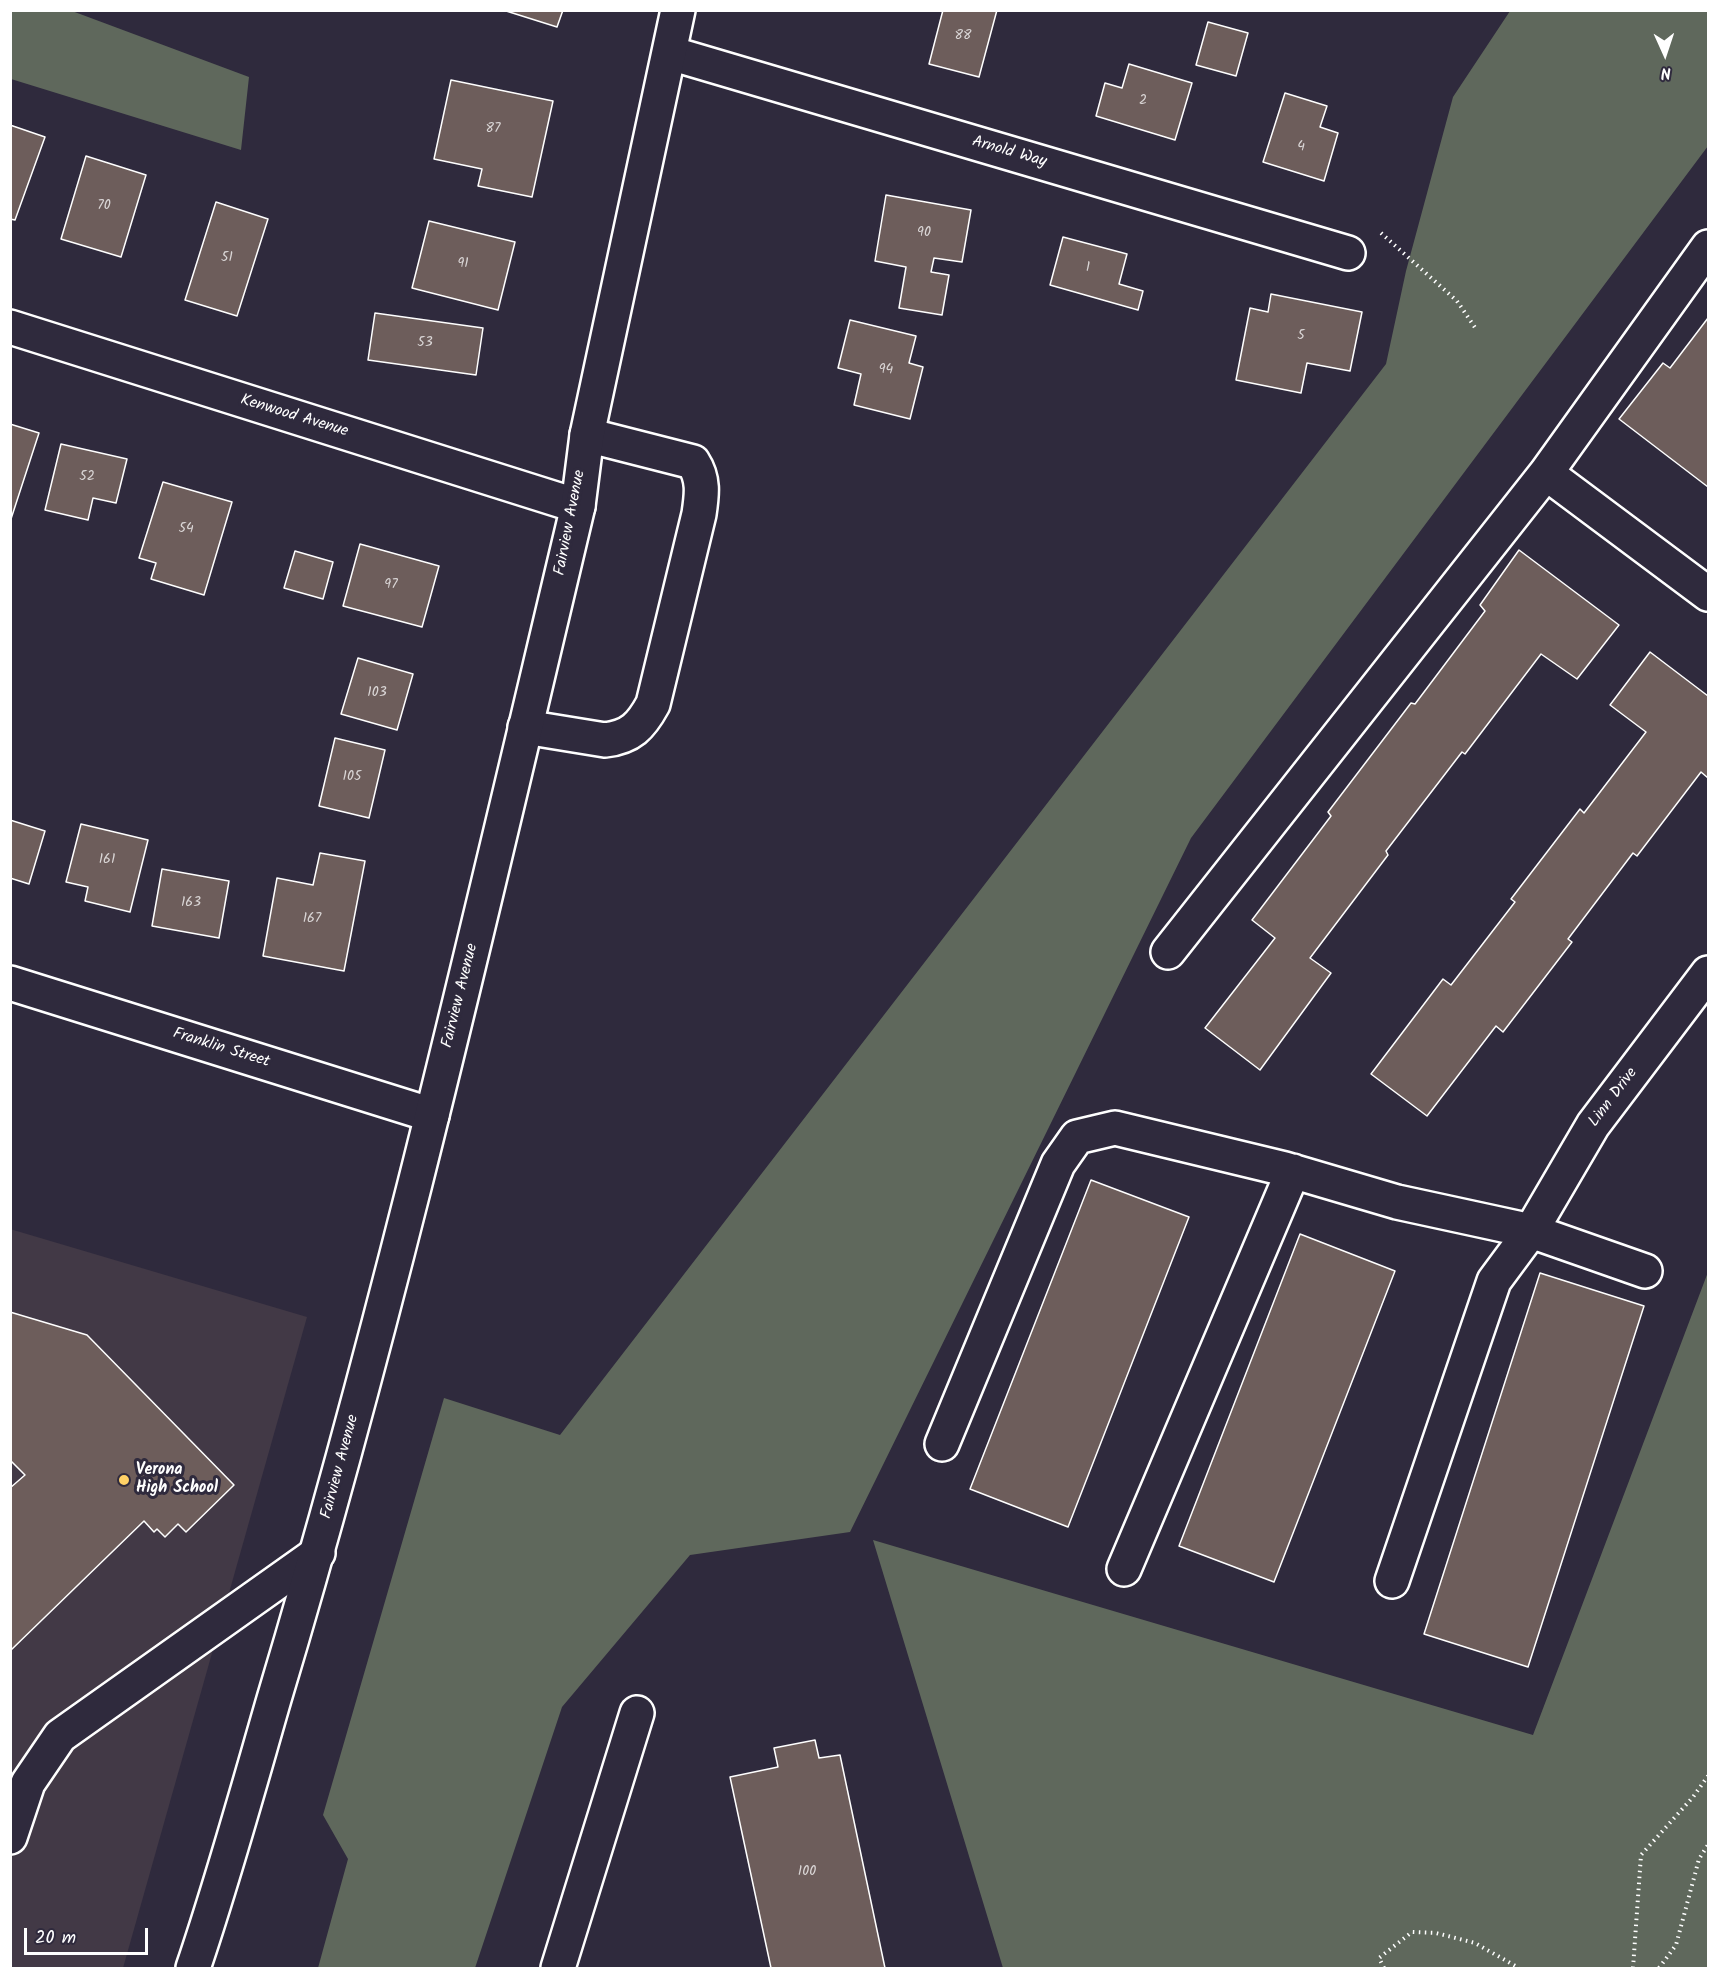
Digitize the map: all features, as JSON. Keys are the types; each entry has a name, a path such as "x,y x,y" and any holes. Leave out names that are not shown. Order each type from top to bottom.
{"street":[{"name":"Fairview Avenue","path":"193,1968 318,1553 370,1361 432,1115 578,506 587,435 678,10"},
{"name":"Arnold Way","path":"670,52 1348,253"},
{"path":"1168,952 1546,472 1708,247"},
{"name":"Kenwood Avenue","path":"10,327 578,506"},
{"path":"525,727 605,740 618,739 637,729 653,704 699,514 703,489 699,471 693,462 587,435"},
{"path":"1546,472 1708,594"},
{"name":"Linn Drive","path":"1392,1581 1494,1281 1531,1231 1593,1125 1708,973"},
{"name":"Franklin Street","path":"10,983 432,1115"},
{"path":"942,1444 1058,1164 1077,1137 1115,1128 1293,1171 1397,1202 1531,1231 1645,1270"},
{"path":"1124,1569 1293,1171"},
{"path":"10,1837 28,1783 60,1736 318,1553"},
{"path":"558,1968 637,1713"}],"path":[{"path":"1379,231 1457,301 1476,329"},
{"path":"1633,1968 1641,1855 1693,1797 1708,1776"},
{"path":"1659,1968 1677,1946 1699,1859 1708,1845"},
{"path":"1384,1968 1379,1958 1412,1932 1428,1932 1475,1943 1519,1968"}],"shaded area":[{"name":"Verona High School","path":"10,1229 307,1317 123,1968 11,1968"}],"green space":[{"path":"10,11 72,11 249,77 241,150 11,79"},
{"path":"1510,11 1708,11 1708,146 1191,838 850,1532 690,1555 562,1707 475,1968 318,1968 348,1859 323,1815 444,1398 560,1435 1386,364 1406,271 1453,97"},
{"path":"1708,1272 1708,1968 1003,1968 873,1540 1533,1735"}],"building":[{"path":"503,10 563,10 557,27"},
{"path":"943,10 997,10 979,77 929,64"},
{"path":"1208,22 1248,33 1236,76 1196,65"},
{"path":"1129,64 1192,83 1175,140 1096,116 1105,83 1122,88"},
{"path":"451,80 553,101 532,197 478,186 482,169 434,159"},
{"path":"1285,93 1327,106 1320,127 1338,133 1324,181 1263,162"},
{"path":"10,125 45,137 15,220 10,219"},
{"path":"86,156 146,175 121,257 61,239"},
{"path":"886,195 971,210 962,262 934,258 931,272 949,275 942,315 899,308 906,267 875,261"},
{"path":"216,202 268,219 237,316 185,300"},
{"path":"429,221 515,242 498,310 412,288"},
{"path":"1063,237 1127,254 1119,284 1143,291 1138,310 1050,285"},
{"path":"1271,294 1362,312 1350,371 1307,363 1301,393 1236,380 1250,308 1268,312"},
{"path":"375,313 483,328 476,375 368,360"},
{"path":"1708,318 1708,487 1619,419 1663,363 1670,368"},
{"path":"850,320 916,336 909,363 923,367 910,419 854,405 861,374 838,368"},
{"path":"10,424 39,433 10,522"},
{"path":"61,444 127,459 116,503 93,498 88,520 45,510"},
{"path":"163,482 232,502 204,595 151,579 156,563 139,558"},
{"path":"360,544 439,566 422,627 343,606"},
{"path":"1519,550 1619,625 1577,679 1541,654 1465,754 1462,752 1386,851 1388,855 1310,958 1331,973 1260,1070 1205,1028 1275,938 1252,920 1331,816 1328,812 1411,703 1415,704 1485,611 1480,605"},
{"path":"295,551 333,562 323,599 284,588"},
{"path":"1650,652 1708,696 1708,778 1701,772 1637,856 1633,853 1568,939 1572,942 1503,1032 1496,1026 1427,1116 1371,1074 1443,979 1451,985 1515,902 1511,899 1580,809 1584,813 1646,732 1610,705"},
{"path":"358,658 413,674 397,730 341,714"},
{"path":"335,738 385,750 369,818 319,806"},
{"path":"10,820 45,831 29,884 10,878"},
{"path":"81,824 148,840 130,912 85,901 88,887 66,882"},
{"path":"320,853 365,861 344,971 263,956 277,878 313,885"},
{"path":"162,869 229,881 219,938 152,926"},
{"path":"1091,1180 1189,1217 1068,1527 970,1489"},
{"path":"1300,1234 1395,1271 1274,1582 1179,1546"},
{"path":"1540,1273 1644,1306 1528,1667 1424,1634"},
{"name":"Verona High School","path":"10,1312 87,1335 234,1485 186,1532 178,1524 165,1537 157,1529 154,1532 144,1521 10,1651 10,1488 25,1475 10,1460"},
{"path":"815,1740 819,1758 840,1755 885,1968 771,1968 730,1777 778,1767 774,1748"}],"place":[{"name":"Verona High School","path":"124,1480"}]}
